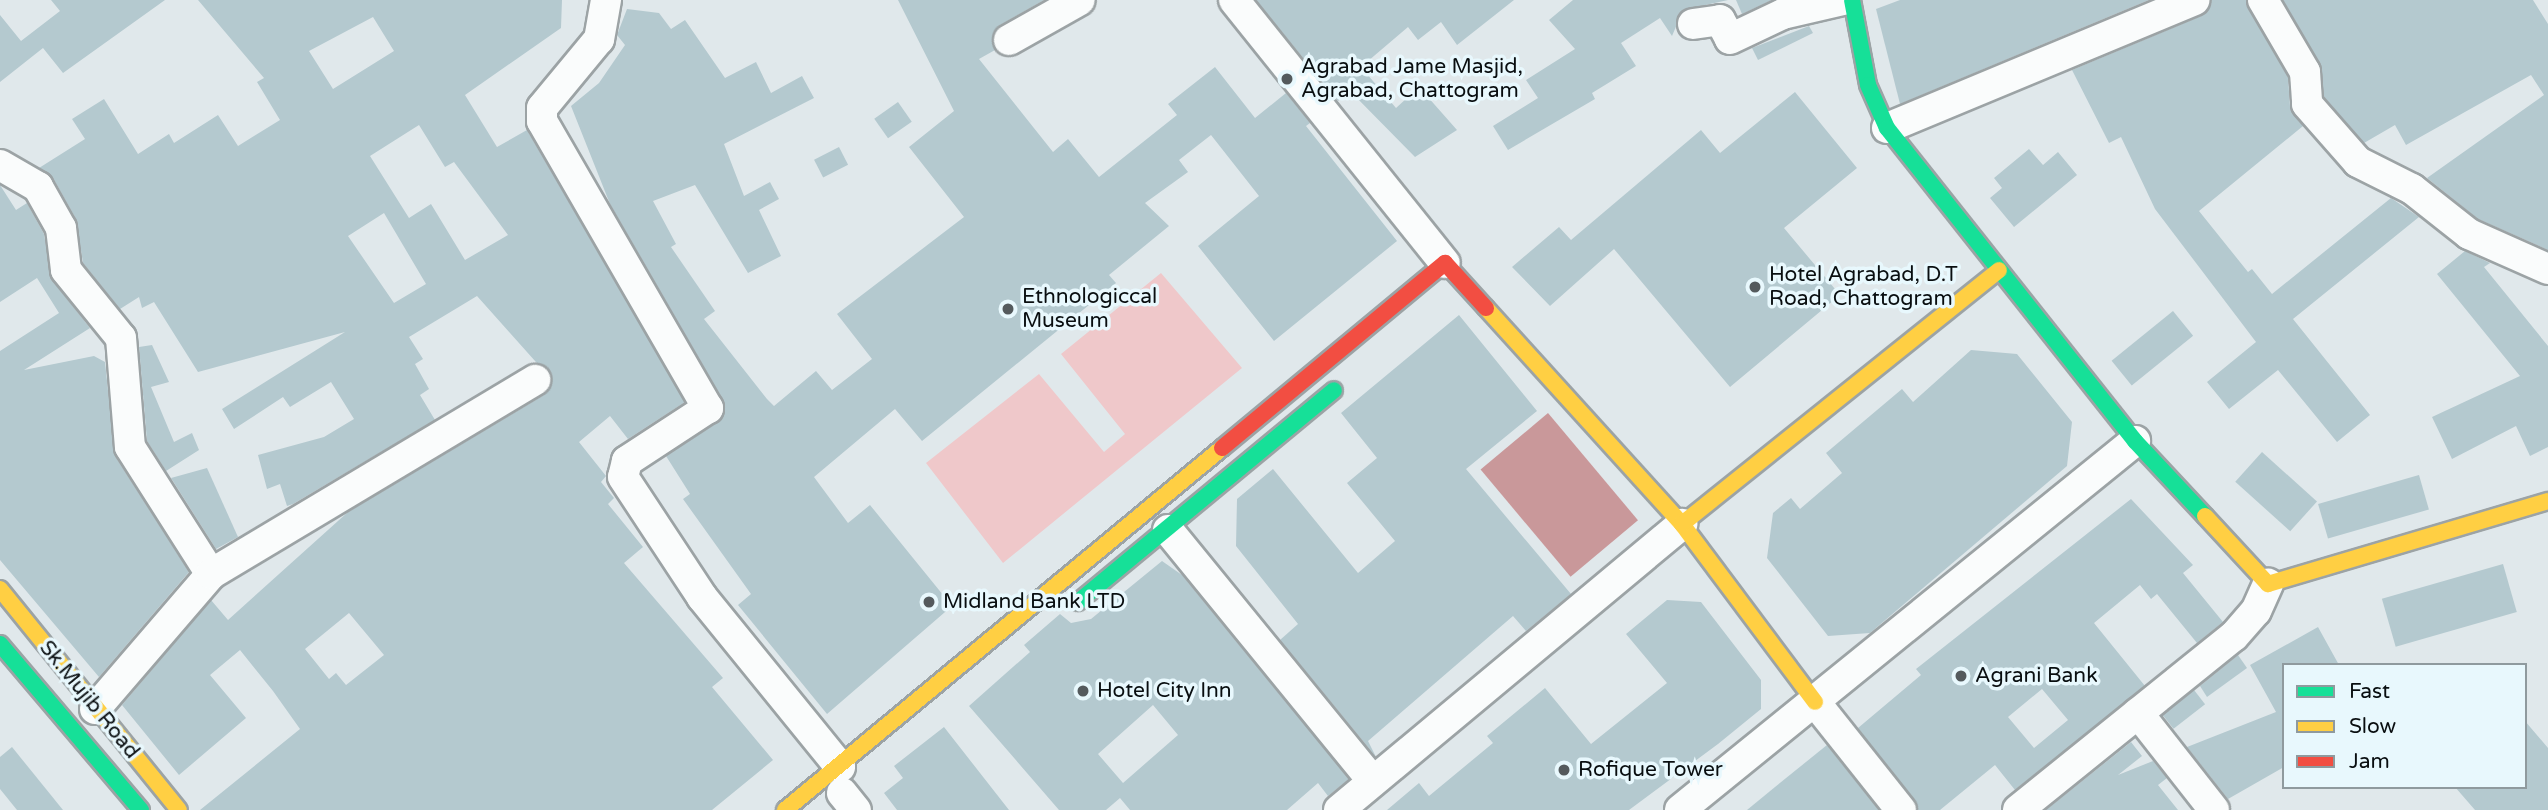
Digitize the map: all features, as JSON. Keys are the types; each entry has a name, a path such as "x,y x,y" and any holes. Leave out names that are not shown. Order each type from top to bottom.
{"main road":[{"path":"1852,0 1868,85 1887,128 2135,441 2269,584 2548,500"},
{"path":"1682,524 1918,341 1999,270"},
{"path":"785,810 844,791 1453,278 1682,524 1815,702"},
{"path":"1059,618 1347,379"},
{"name":"Sk.Mujib Road","path":"0,589 177,810"},
{"path":"0,598 177,810"},
{"path":"0,643 141,810"},
{"name":"Sk.Mujib Road","path":"0,656 128,810"}],"street":[{"path":"606,0 598,39 542,108 542,121 708,408 627,461 623,477 702,597 844,791"},
{"path":"1009,40 1080,0"},
{"path":"1234,0 1453,278"},
{"path":"1693,24 1720,20 1730,39 1783,14 1843,0"},
{"path":"1887,128 2194,0"},
{"path":"2263,0 2305,72 2306,104 2358,162 2412,189 2469,234 2548,270"},
{"path":"0,165 38,187 61,228 66,270 121,338 131,447 211,573"},
{"path":"95,709 211,573 535,380"},
{"path":"1680,810 2135,441"},
{"path":"1339,810 1682,524"},
{"path":"1168,530 1373,781"},
{"path":"2018,810 2234,635 2256,611 2269,584"},
{"path":"1815,702 1900,810"},
{"path":"2138,713 2214,810"}],"shaded area":[{"path":"1161,273 1242,368 1003,563 926,463 1039,374 1104,452 1125,434 1061,354"},
{"path":"1548,413 1638,520 1571,577 1481,470"}],"building":[{"path":"51,0 165,0 63,73 43,48 0,82 0,15 21,41 60,11"},
{"path":"198,0 562,0 561,28 465,95 497,147 527,130 685,402 628,439 610,416 579,442 606,476 601,482 614,498 608,504 643,547 624,563 723,678 712,687 773,760 712,810 200,810 300,729 273,691 240,650 210,675 246,718 179,775 122,705 211,600 228,620 348,512 544,395 552,380 477,296 409,337 423,359 415,364 429,389 420,395 435,420 293,504 287,506 280,484 267,489 258,455 324,437 354,419 331,382 290,407 283,397 234,429 222,409 345,332 198,372 154,302 142,308 139,297 120,309 83,263 76,219 53,178 39,168 85,139 72,119 104,99 138,154 169,134 174,143 218,115 238,146 280,120 257,82 264,78","holes":["373,17 394,51 333,89 309,51","419,125 445,167 454,162 508,235 465,260 431,204 409,218 370,156","384,213 426,284 394,303 348,236","349,613 384,655 346,685 336,673 329,679 305,649"]},
{"path":"898,0 1044,0 1000,25 992,39 995,50 979,59 1053,152 1068,139 1099,177 1177,115 1168,104 1215,67 1255,118 1286,93 1263,64 1310,123 1306,126 1397,241 1274,341 1198,246 1259,196 1211,135 1179,160 1188,172 1145,203 1169,226 1109,275 1116,283 922,441 895,409 814,477 848,523 870,505 952,606 827,714 738,605 751,594 683,499 690,494 666,456 718,422 723,400 610,204 571,106 599,83 625,45 617,35 627,9 659,13 671,29 685,20 725,78 756,62 771,93 802,76 814,98 724,144 744,196 770,182 779,199 759,210 781,256 748,273 695,185 653,201 676,244 671,247 715,311 704,319 767,399 774,406 816,371 832,390 872,359 837,314 964,217 909,147 954,111"},
{"path":"1256,0 1514,0 1457,45 1441,22 1418,40 1408,27 1361,67 1396,108 1419,87 1457,130 1415,157 1350,91 1338,101"},
{"path":"1573,0 1728,0 1683,10 1672,36 1660,18 1621,43 1636,66 1592,93 1595,99 1508,150 1493,126 1538,98 1526,80 1575,49 1549,20"},
{"path":"1736,0 1772,0 1742,14"},
{"path":"1900,0 2149,0 1900,104 1876,9"},
{"path":"2211,0 2246,0 2288,77 2290,106 2303,126 2199,211 2248,272 2252,269 2272,294 2391,198 2419,217 2293,319 2370,415 2337,442 2278,370 2229,409 2207,382 2256,342 2155,209 2121,137 2109,143 2072,70 2201,16"},
{"path":"2283,0 2533,0 2548,24 2548,250 2478,219 2427,178 2544,95 2531,75 2406,145 2395,125 2364,143 2324,97 2320,64"},
{"path":"1809,26 1813,33 1758,60 1752,48"},
{"path":"1795,92 1857,168 1784,228 1840,295 1730,387 1614,249 1550,306 1512,267 1559,227 1571,240 1701,130 1720,153"},
{"path":"898,102 912,122 888,138 874,119"},
{"path":"839,147 848,165 823,178 814,160"},
{"path":"2029,149 2043,165 2058,152 2077,175 2014,227 1990,198 2002,188 1994,178"},
{"path":"0,185 16,210 27,203 44,234 52,280 90,328 24,370 94,356 105,362 115,456 189,572 99,677 0,560 0,351 59,313 37,278 0,302"},
{"path":"2465,251 2490,263 2484,267 2548,346 2548,447 2530,456 2516,426 2452,459 2432,417 2520,376 2437,274"},
{"path":"2173,311 2193,336 2132,386 2112,361"},
{"path":"1459,315 1537,411 1466,469 1571,594 1526,631 1513,616 1368,741 1376,757 1280,640 1298,624 1236,546 1237,499 1273,469 1358,573 1395,541 1347,483 1377,458 1341,413"},
{"path":"152,345 169,382 151,387 174,442 192,433 199,450 166,471 147,441 139,347"},
{"path":"1971,350 2017,354 2072,422 2067,466 1870,633 1828,636 1767,558 1773,513 1791,498 1800,509 1842,473 1826,453 1902,389 1913,402"},
{"path":"2262,452 2317,502 2290,531 2235,482"},
{"path":"207,468 238,537 216,549 171,478"},
{"path":"2419,475 2429,510 2328,539 2318,504"},
{"path":"2131,499 2193,565 2183,573 2223,622 2197,643 2157,594 2151,599 2140,585 2094,623 2145,686 2015,790 1995,765 1940,810 1918,810 1858,728 1921,675 1916,669","holes":["2042,689 2068,720 2034,748 2008,717"]},
{"path":"1162,561 1182,575 1349,779 1328,796 1318,783 1287,810 1130,810 1120,798 1106,810 1059,810 969,706 1030,652 1024,645 1060,614 1071,623 1091,619","holes":["1153,705 1178,735 1123,783 1098,754"]},
{"path":"2503,564 2517,612 2396,647 2382,599"},
{"path":"1667,600 1701,602 1761,680 1761,709 1718,744 1629,810 1387,810 1419,783 1429,796 1493,743 1487,736 1545,688 1591,744 1667,683 1626,634"},
{"path":"2318,627 2338,663 2282,663 2282,768 2228,799 2187,747 2276,712 2250,665"},
{"path":"2238,655 2247,668 2207,697 2200,686"},
{"path":"2194,690 2205,704 2174,729 2162,715"},
{"path":"2527,723 2548,748 2548,810 2475,810 2457,789 2527,789"},
{"path":"944,727 1009,810 897,810 884,793 903,778 894,766"},
{"path":"2131,742 2142,756 2118,775 2153,761 2167,778 2158,785 2178,810 2046,810"},
{"path":"1827,745 1879,810 1747,810 1775,787"},
{"path":"12,747 63,810 17,810 0,789 0,757"}],"traffic: fast":[{"path":"1852,0 1868,85 1887,128 2135,441 2205,516"},
{"path":"1078,602 1334,390"},
{"path":"0,644 141,810"}],"traffic: slow":[{"path":"1682,524 1999,270"},
{"path":"1486,308 1682,524 1815,702"},
{"path":"785,810 1222,448"},
{"path":"2205,516 2268,584 2548,501"},
{"path":"0,589 179,810"}],"traffic: jam":[{"path":"1222,448 1445,263 1486,308"}],"place":[{"name":"Agrabad Jame Masjid, Agrabad, Chattogram","path":"1287,79"},
{"name":"Hotel Agrabad, D.T Road, Chattogram","path":"1755,287"},
{"name":"Ethnologiccal Museum","path":"1008,309"},
{"name":"Midland Bank LTD","path":"929,602"},
{"name":"Agrani Bank","path":"1961,676"},
{"name":"Hotel City Inn","path":"1083,691"},
{"name":"Rofique Tower","path":"1564,770"}]}
